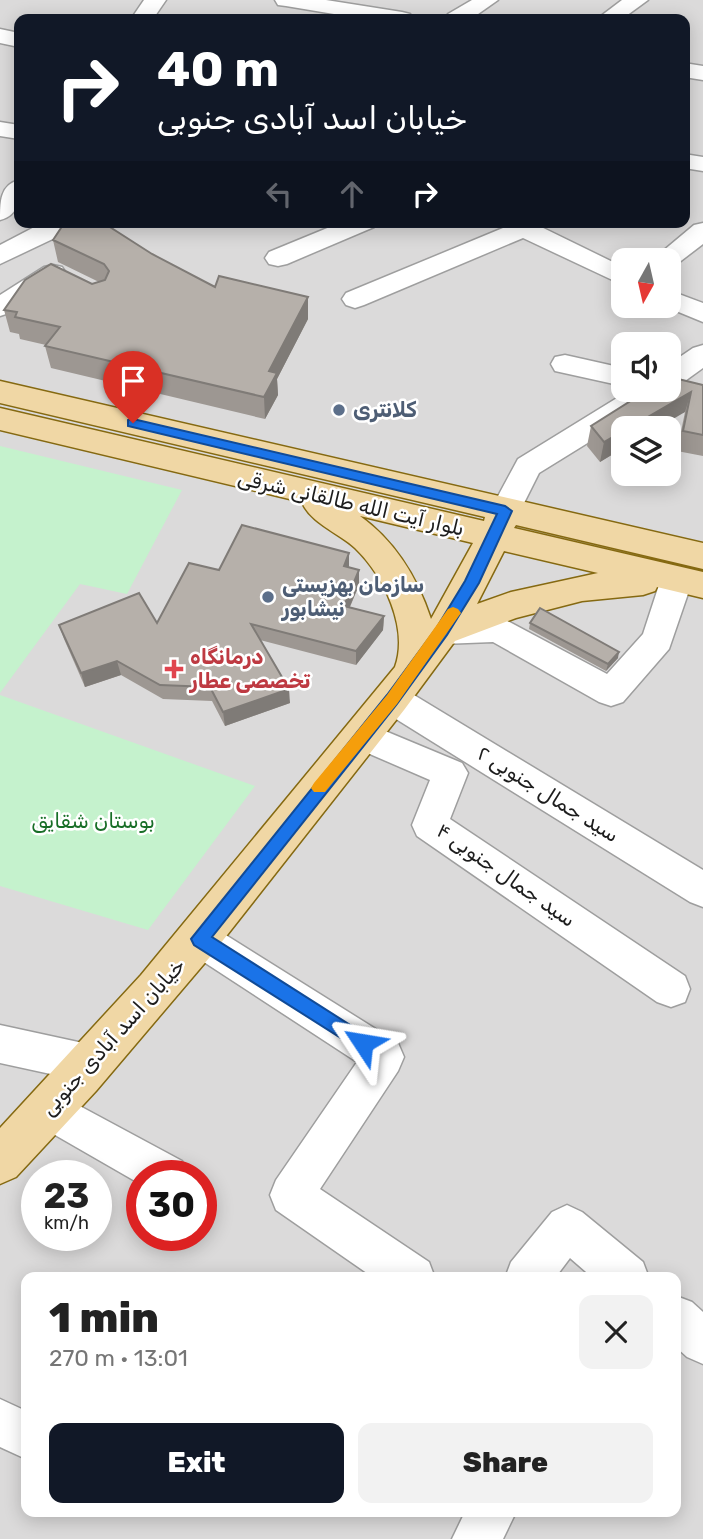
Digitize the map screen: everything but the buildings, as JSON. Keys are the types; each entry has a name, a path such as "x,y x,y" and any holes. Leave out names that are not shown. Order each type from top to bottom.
{"main road":[{"name":"بلوار آیت الله طالقانی شرقی","path":"0,392 499,524 690,582"},
{"name":"بلوار آیت الله طالقانی شرقی","path":"0,419 299,491 703,556"},
{"path":"299,491 368,539 404,591 416,629 403,684"},
{"name":"خیابان اسد آبادی جنوبی","path":"0,1161 92,1064 200,939 403,684 442,631 471,583 499,524"},
{"path":"442,631 511,606 582,588 690,582"}],"street":[{"path":"286,0 389,14"},
{"path":"387,0 407,14"},
{"path":"464,14 487,0"},
{"path":"616,14 637,0"},
{"path":"0,212 14,194"},
{"path":"0,256 52,228"},
{"path":"278,258 350,228"},
{"path":"355,299 510,228"},
{"path":"523,228 611,271"},
{"path":"681,248 703,231"},
{"path":"0,307 55,272 76,283"},
{"path":"681,304 703,313"},
{"path":"681,379 703,354"},
{"path":"565,365 611,375"},
{"path":"499,524 528,466 632,402"},
{"path":"442,631 498,629 611,692 657,640 690,582"},
{"name":"سید جمال جنوبی ۲","path":"403,684 703,890"},
{"name":"سید جمال جنوبی ۴","path":"361,735 450,773 430,825 671,989"},
{"path":"200,939 384,1057 291,1195 404,1272"},
{"path":"0,1044 92,1064"},
{"path":"50,1110 139,1160"},
{"path":"532,1272 567,1227 620,1272"},
{"path":"681,1322 703,1341"},
{"path":"0,1422 21,1433"},
{"path":"476,1539 489,1517"}],"shaded area":[{"path":"0,0 703,0 703,1539 0,1539"}],"green space":[{"path":"0,446 182,490 127,594 80,584 0,693"},
{"name":"بوستان شقایق","path":"0,695 255,786 148,930 0,886"}],"slow traffic":[{"path":"319,788 392,699 453,613"}],"place":[{"name":"کلانتری","path":"339,410"},
{"name":"سازمان بهزیستی نیشابور","path":"268,597"},
{"name":"درمانگاه تخصصی عطار","path":"174,669"}],"route":[{"path":"133,423 505,511 471,583 442,631 392,699 200,939 363,1043"}]}
